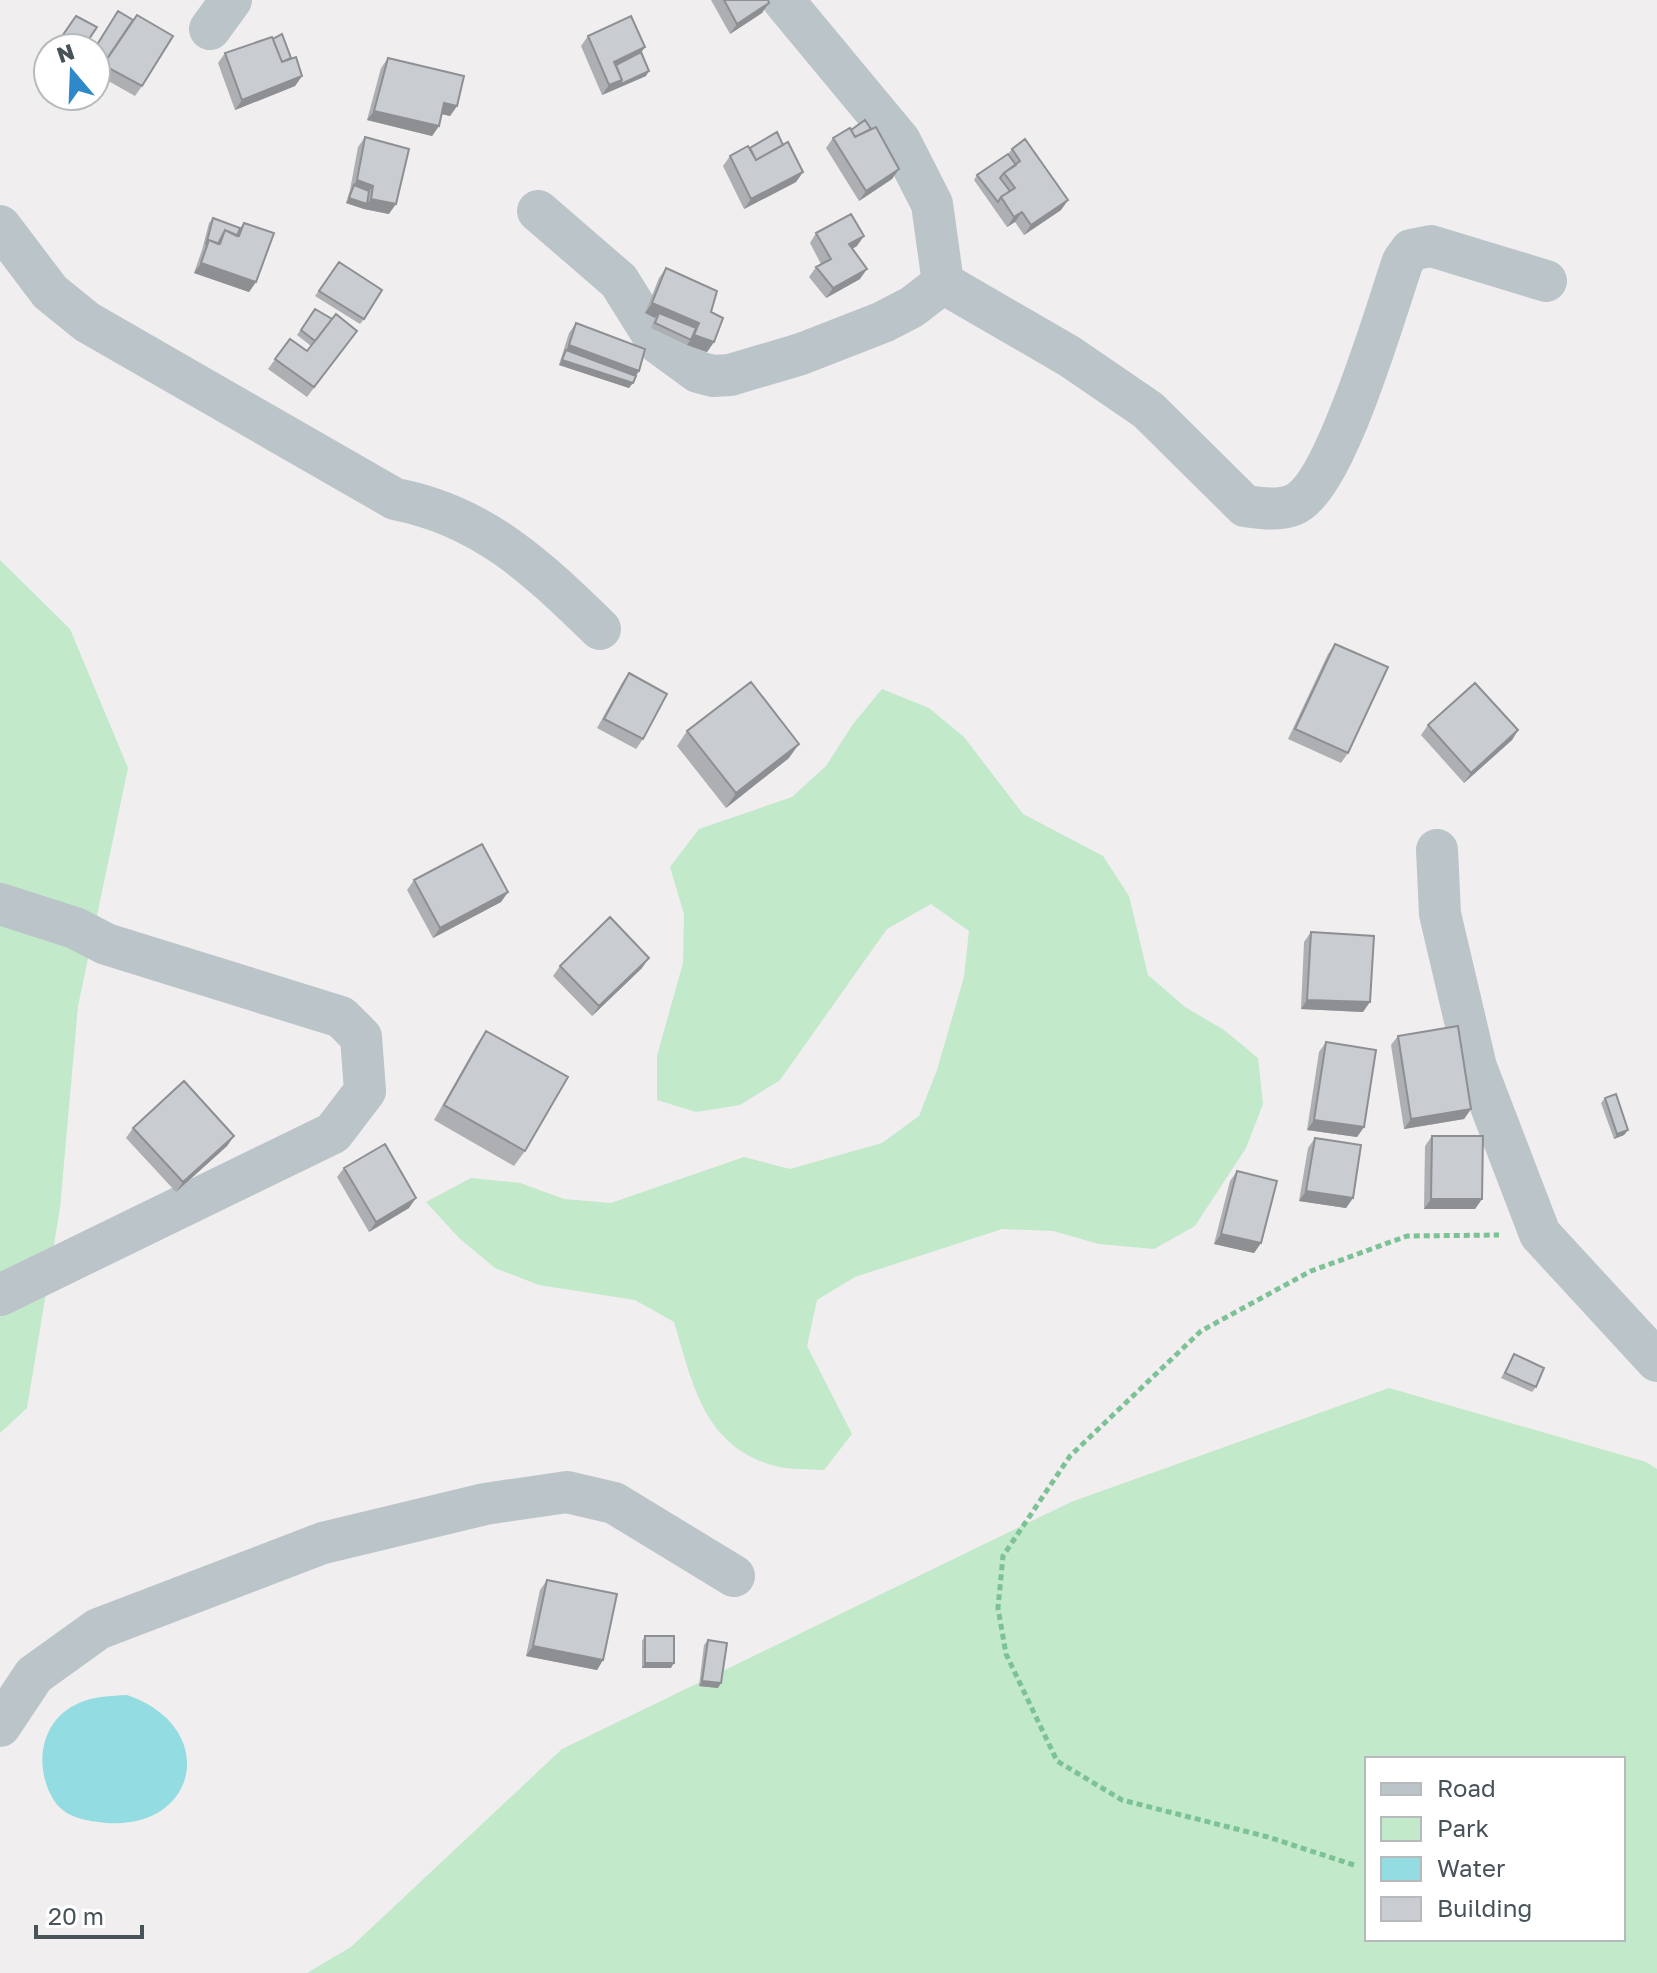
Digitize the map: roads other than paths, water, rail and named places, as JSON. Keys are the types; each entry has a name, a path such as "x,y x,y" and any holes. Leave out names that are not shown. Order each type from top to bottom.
{"street":[{"path":"783,0 900,141 932,204 943,283"},
{"path":"538,211 619,281 657,342 698,372 713,376 730,375 801,354 883,322 912,307 943,283"},
{"path":"0,226 50,292 87,322 395,499 430,505 485,530 544,575 600,629"},
{"path":"943,283 1069,356 1148,410 1245,506 1267,509 1294,504 1315,488 1339,444 1403,261 1411,250 1431,246 1546,281"},
{"path":"1437,850 1440,914 1476,1067 1540,1234 1657,1361"},
{"path":"0,904 75,928 106,944 341,1017 361,1037 365,1091 333,1133 0,1295"},
{"path":"0,1726 34,1675 98,1629 323,1543 485,1504 567,1492 614,1503 734,1576"}],"water":[{"path":"127,1695 157,1711 177,1731 186,1753 186,1776 176,1797 158,1813 132,1822 98,1822 74,1816 59,1807 48,1789 42,1761 48,1733 55,1721 79,1703"}]}
